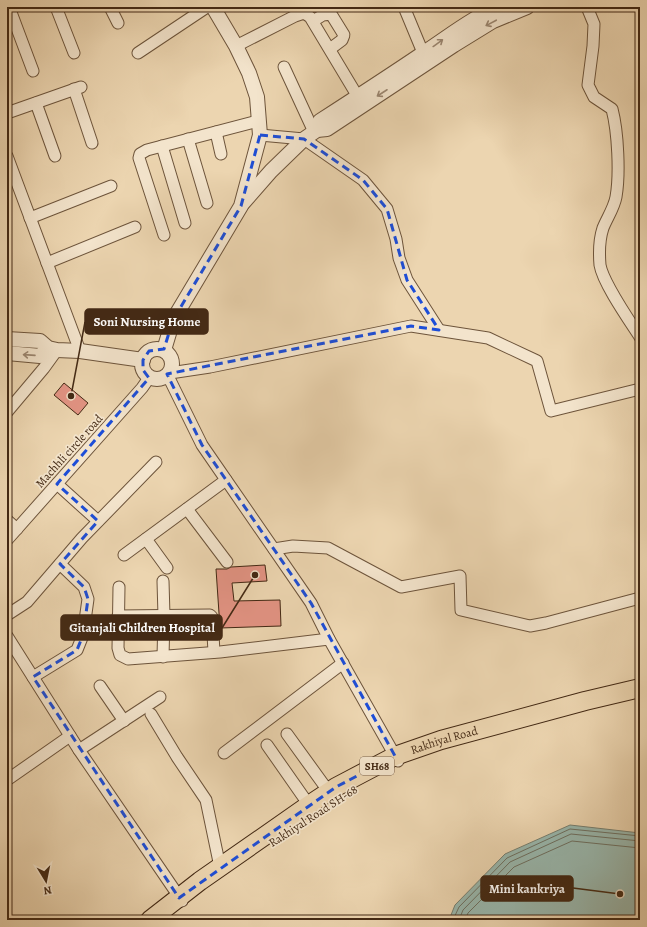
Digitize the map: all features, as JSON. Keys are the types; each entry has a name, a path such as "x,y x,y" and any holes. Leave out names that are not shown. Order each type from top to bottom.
{"main road":[{"name":"Rakhiyal Road","path":"150,920 181,900 220,867 329,792 441,740 585,701 640,688"},
{"name":"Rakhiyal Road SH-68","path":"161,920 181,900 397,760 568,712 640,697"}],"street":[{"path":"8,7 33,70"},
{"path":"56,7 74,53"},
{"path":"110,7 118,23"},
{"path":"138,53 207,7"},
{"path":"213,7 236,46 249,73 257,97 259,128 241,206"},
{"path":"404,7 425,58"},
{"path":"164,235 139,158 140,154 147,150 216,132 259,128 312,134 327,130 425,58 450,34 485,12 497,7"},
{"path":"164,350 173,320 241,206 271,171 312,134 320,121 425,58 454,45 493,22 527,7"},
{"path":"587,7 594,24 588,85 594,97 612,109 616,125 618,178 616,198 603,228 600,240 600,266 609,287 640,337"},
{"path":"236,46 295,16 304,13 313,21 358,97"},
{"path":"313,21 323,15 331,14 335,19 344,35 342,40 330,50"},
{"path":"284,67 312,134 363,180 387,209 396,239 399,258 407,280 439,330"},
{"path":"7,113 77,88 92,143"},
{"path":"36,102 55,156"},
{"path":"216,132 221,154"},
{"path":"188,139 207,203"},
{"path":"162,146 185,223"},
{"path":"7,156 80,351"},
{"path":"30,218 111,186"},
{"path":"47,263 135,228"},
{"path":"169,375 172,369 172,360 168,353 164,350 153,350 146,353 143,360 143,370 150,378 161,380 169,375 411,326 488,338 537,361 551,411 640,389"},
{"path":"7,339 40,341 52,349 80,351 143,360"},
{"path":"7,354 40,356 52,349"},
{"path":"7,412 44,368 52,349"},
{"path":"169,375 202,445 311,603 329,639 397,760"},
{"name":"Machhli circle road","path":"7,540 150,378"},
{"path":"7,615 27,602 82,538 156,462"},
{"path":"124,555 226,480"},
{"path":"57,484 98,521"},
{"path":"187,509 228,562"},
{"path":"7,520 17,529"},
{"path":"146,539 167,568"},
{"path":"274,549 292,546 328,548 401,586 460,576 461,610 530,626 640,598"},
{"path":"33,677 77,650 84,636 88,599 84,587 60,564"},
{"path":"163,581 163,657"},
{"path":"119,587 118,648 120,655 128,660 329,639"},
{"path":"118,616 210,615 212,617 214,652"},
{"path":"7,636 79,750 181,900"},
{"path":"224,753 343,664"},
{"path":"100,686 124,721"},
{"path":"79,750 160,697"},
{"path":"151,714 177,757 206,800 220,867"},
{"path":"287,734 329,792"},
{"path":"7,780 70,736"},
{"path":"268,745 309,805"}],"highlighted area":[{"path":"260,135 304,139 363,180 387,209 407,280 439,330 411,326 167,374 202,445 311,603 395,756 336,787 179,898 33,677 77,650 83,635 88,599 84,587 60,564 98,521 57,484 149,378 143,370 143,360 149,351 164,349 173,320 241,206"}],"water":[{"path":"570,825 640,833 640,920 449,920 455,905 505,854"}],"building":[{"path":"64,383 88,403 78,415 54,395"},
{"path":"265,565 267,581 232,583 234,601 280,600 281,626 220,628 216,569"}],"place":[{"name":"Soni Nursing Home","path":"71,396"},
{"name":"Gitanjali Children Hospital","path":"255,575"},
{"name":"Mini kankriya","path":"620,894"}]}
